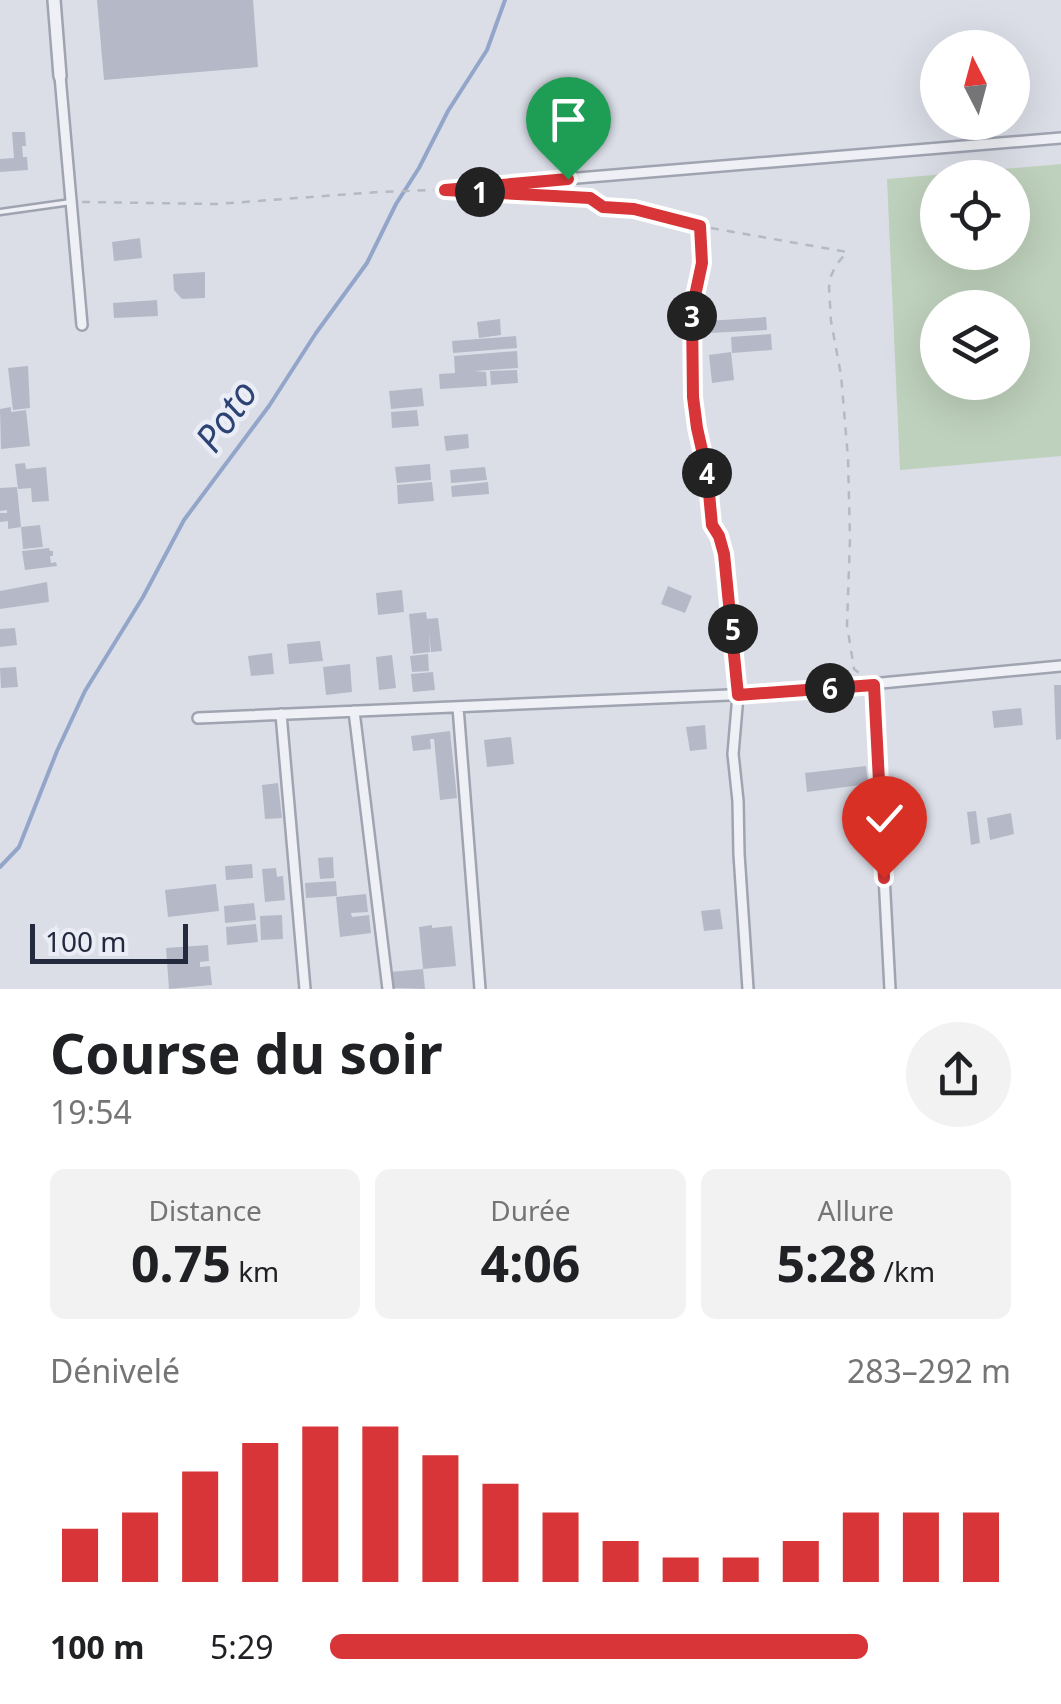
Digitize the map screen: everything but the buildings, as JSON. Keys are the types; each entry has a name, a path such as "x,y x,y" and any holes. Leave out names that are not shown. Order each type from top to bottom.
{"street":[{"path":"54,0 82,325"},
{"path":"445,190 1061,138"},
{"path":"700,226 702,263 692,310 693,397 712,525 724,554 738,695 733,754 748,989"},
{"path":"198,718 738,695 1061,666"},
{"path":"874,685 890,989"},
{"path":"458,707 480,989"},
{"path":"354,711 388,989"},
{"path":"282,714 305,989"}],"lane":[{"path":"0,212 70,202"}],"path":[{"path":"70,202 217,204 445,190"},
{"path":"504,193 590,198 603,207 634,209 700,226 847,252 831,276 830,287 830,321 841,375 848,458 847,625 854,669 874,685"}],"green space":[{"path":"1061,164 1061,456 900,470 887,179 920,176 920,270 1030,270 1030,167"}],"waterway":[{"name":"Poto","path":"0,867 19,847 85,691 143,597 184,520 269,406 367,263 448,111 487,50 505,0"}],"route":[{"path":"568,179 445,190 590,198 603,207 634,209 700,226 702,263 692,310 693,397 712,525 724,554 738,695 874,685 884,878"}]}
